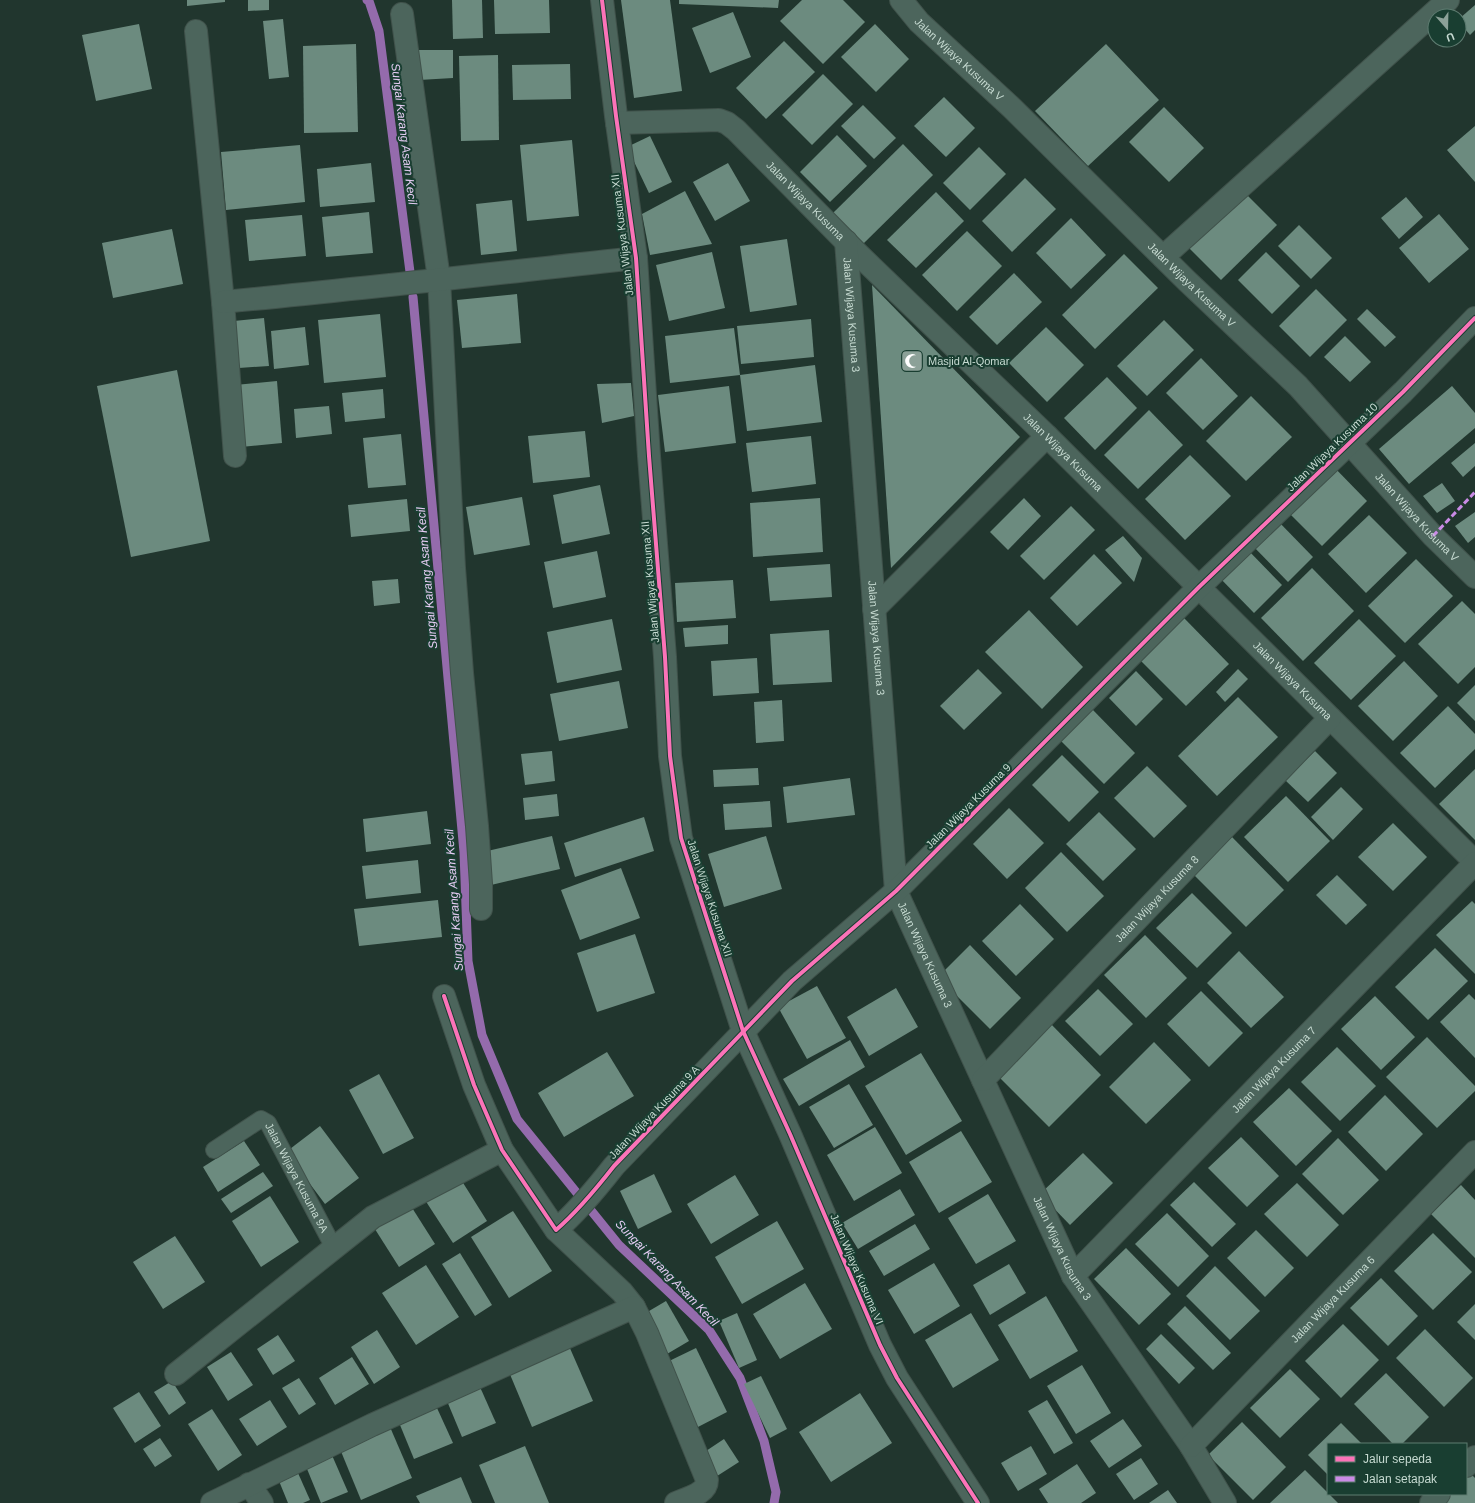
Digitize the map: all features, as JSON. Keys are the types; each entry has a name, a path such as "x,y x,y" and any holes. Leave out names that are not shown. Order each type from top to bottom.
{"street":[{"name":"Jalan Wijaya Kusuma XII","path":"602,0 636,258 649,456 666,657 670,756 681,838 743,1031"},
{"name":"Jalan Wijaya Kusuma V","path":"901,0 919,22 1012,108 1163,257 1298,386 1433,536 1475,577"},
{"path":"1163,257 1448,0"},
{"path":"402,14 439,279 454,568 462,673 477,826 481,884 481,909"},
{"path":"196,31 223,302 234,456"},
{"name":"Jalan Wijaya Kusuma","path":"617,123 718,120 727,123 736,130 846,241 1047,436 1475,863"},
{"name":"Jalan Wijaya Kusuma 3","path":"846,241 896,891 1073,1276 1191,1446 1225,1503"},
{"path":"223,302 397,285 439,279 636,258"},
{"name":"Jalan Wijaya Kusuma 10","path":"1199,587 1403,392 1475,318"},
{"path":"874,609 1047,436"},
{"name":"Jalan Wijaya Kusuma 9","path":"743,1031 792,981 896,891 1199,587"},
{"name":"Jalan Wijaya Kusuma 8","path":"983,1080 1330,718"},
{"name":"Jalan Wijaya Kusuma 7","path":"1073,1276 1475,863"},
{"path":"444,996 474,1085 502,1150 562,1224 634,1307 647,1333 707,1480 707,1486 703,1491 676,1503"},
{"name":"Jalan Wijaya Kusuma 9 A","path":"562,1224 592,1194 614,1166 707,1071 743,1031"},
{"name":"Jalan Wijaya Kusuma VI","path":"743,1031 790,1134 883,1352 896,1378 978,1503"},
{"path":"176,1374 373,1217 502,1150"},
{"name":"Jalan Wijaya Kusuma 6","path":"1191,1446 1475,1152"},
{"path":"212,1503 372,1425 634,1307"},
{"path":"1467,1465 1475,1457"},
{"path":"249,1484 262,1503"},
{"path":"1431,1503 1438,1495"}],"lane":[{"name":"Jalan Wijaya Kusuma 9A","path":"214,1150 261,1119 268,1123 334,1248"}],"building":[{"path":"187,0 225,0 225,2 187,6"},
{"path":"248,0 269,0 269,10 248,11"},
{"path":"452,0 482,0 483,38 453,39"},
{"path":"494,0 549,0 550,33 495,34"},
{"path":"621,0 670,0 682,91 634,98"},
{"path":"679,0 779,0 778,8 679,4"},
{"path":"802,0 843,0 865,22 823,64 780,21"},
{"path":"1475,5 1475,30 1470,35 1467,31 1467,12"},
{"path":"733,12 751,57 710,73 692,28"},
{"path":"283,19 289,77 269,79 263,21"},
{"path":"139,24 152,89 96,101 82,35"},
{"path":"875,24 909,59 876,92 841,57"},
{"path":"784,41 815,72 766,119 736,88"},
{"path":"356,44 358,132 304,133 303,46"},
{"path":"1106,44 1159,100 1088,166 1035,111"},
{"path":"419,50 453,50 453,78 419,80"},
{"path":"498,55 499,140 461,141 459,56"},
{"path":"570,64 571,99 513,100 512,65"},
{"path":"823,74 853,104 812,145 782,115"},
{"path":"944,97 975,128 946,157 914,126"},
{"path":"863,105 896,138 874,159 841,126"},
{"path":"1164,107 1204,148 1169,182 1129,142"},
{"path":"1475,126 1475,182 1447,150"},
{"path":"837,135 867,166 830,202 800,172"},
{"path":"650,136 672,182 649,193 627,147"},
{"path":"572,140 579,216 527,221 520,145"},
{"path":"903,144 933,175 863,244 833,213"},
{"path":"300,145 305,202 226,210 221,152"},
{"path":"979,147 1006,174 970,210 943,183"},
{"path":"371,163 375,202 320,207 317,169"},
{"path":"728,163 750,201 715,221 693,182"},
{"path":"1025,178 1056,209 1012,252 982,221"},
{"path":"685,191 712,244 650,255 642,214"},
{"path":"936,192 964,221 916,268 887,240"},
{"path":"1244,192 1277,225 1221,280 1188,247"},
{"path":"1406,197 1423,217 1399,239 1381,218"},
{"path":"512,200 517,251 481,255 476,204"},
{"path":"369,212 373,253 326,257 322,217"},
{"path":"1439,214 1469,249 1429,283 1399,248"},
{"path":"302,215 306,256 249,261 245,220"},
{"path":"1071,218 1106,255 1071,289 1036,253"},
{"path":"1299,225 1332,258 1311,279 1278,246"},
{"path":"172,229 183,284 113,298 102,243"},
{"path":"967,231 1002,266 957,311 922,275"},
{"path":"787,239 797,305 750,312 740,246"},
{"path":"712,252 725,308 669,321 656,265"},
{"path":"1266,252 1300,286 1272,314 1238,280"},
{"path":"1124,254 1158,288 1095,349 1062,315"},
{"path":"1014,273 1042,302 997,345 969,317"},
{"name":"Masjid Al-Qomar","path":"872,285 1020,437 891,568"},
{"path":"1316,289 1347,320 1310,357 1279,326"},
{"path":"517,294 521,343 462,348 457,300"},
{"path":"1367,309 1396,337 1385,347 1357,319"},
{"path":"380,314 386,377 324,383 318,320"},
{"path":"264,318 269,366 239,368 234,321"},
{"path":"811,319 814,357 741,364 737,326"},
{"path":"1164,320 1194,350 1147,396 1117,366"},
{"path":"305,327 309,365 274,369 271,331"},
{"path":"1046,327 1084,365 1047,402 1009,363"},
{"path":"734,328 740,375 670,383 665,336"},
{"path":"1345,336 1371,362 1350,382 1324,357"},
{"path":"1201,358 1238,396 1203,430 1166,393"},
{"path":"815,365 822,422 747,431 740,375"},
{"path":"177,370 210,541 131,557 97,386"},
{"path":"1107,377 1137,408 1095,450 1064,418"},
{"path":"277,381 282,443 241,447 235,385"},
{"path":"631,383 634,416 602,423 597,384"},
{"path":"729,386 736,443 665,452 658,395"},
{"path":"1452,386 1475,413 1475,428 1409,484 1379,449"},
{"path":"383,389 385,418 345,422 342,393"},
{"path":"1251,396 1292,437 1246,481 1206,441"},
{"path":"329,406 332,434 296,438 294,409"},
{"path":"1149,410 1183,445 1138,489 1104,455"},
{"path":"585,431 590,477 533,483 528,436"},
{"path":"401,434 406,485 368,488 363,438"},
{"path":"811,436 816,484 752,492 746,443"},
{"path":"1475,443 1475,466 1463,477 1451,463"},
{"path":"1190,455 1231,496 1185,540 1145,499"},
{"path":"1330,463 1367,501 1322,546 1284,508"},
{"path":"1442,483 1455,501 1437,513 1423,496"},
{"path":"600,485 610,534 562,544 553,495"},
{"path":"522,497 530,545 474,555 466,507"},
{"path":"820,498 823,552 753,557 750,503"},
{"path":"1024,498 1041,516 1008,550 990,532"},
{"path":"407,499 410,531 351,537 348,505"},
{"path":"1071,506 1095,530 1044,580 1020,556"},
{"path":"1475,512 1475,537 1468,543 1455,526"},
{"path":"1369,515 1407,553 1366,593 1328,554"},
{"path":"1276,519 1313,557 1288,582 1251,544"},
{"path":"1123,536 1142,558 1134,582 1105,550"},
{"path":"1246,548 1282,585 1254,613 1217,575"},
{"path":"597,551 606,597 553,608 544,562"},
{"path":"1094,554 1122,583 1077,626 1050,598"},
{"path":"1416,559 1453,596 1405,643 1368,606"},
{"path":"830,564 832,597 770,601 767,568"},
{"path":"1312,568 1354,611 1303,661 1261,618"},
{"path":"398,579 400,603 374,606 372,581"},
{"path":"733,580 736,618 677,622 675,583"},
{"path":"1462,601 1475,614 1475,667 1458,684 1418,644"},
{"path":"1029,610 1083,667 1042,709 985,652"},
{"path":"1184,618 1229,664 1186,706 1141,661"},
{"path":"612,619 622,670 557,683 547,632"},
{"path":"1359,619 1396,656 1351,700 1314,663"},
{"path":"728,625 728,644 685,647 683,628"},
{"path":"829,630 832,682 773,685 770,634"},
{"path":"757,658 759,693 713,696 711,661"},
{"path":"1404,661 1438,696 1393,741 1358,706"},
{"path":"978,669 1002,693 964,730 940,706"},
{"path":"1238,669 1248,679 1225,702 1216,692"},
{"path":"1136,671 1163,699 1136,726 1109,698"},
{"path":"619,681 628,728 559,741 550,694"},
{"path":"1475,685 1475,721 1457,703"},
{"path":"1238,697 1278,737 1217,796 1178,756"},
{"path":"782,700 784,741 756,743 754,702"},
{"path":"1448,706 1475,734 1475,749 1435,788 1400,753"},
{"path":"1092,709 1135,753 1104,784 1060,740"},
{"path":"552,751 555,781 525,785 521,754"},
{"path":"1315,751 1337,773 1308,802 1285,780"},
{"path":"1062,755 1099,792 1069,822 1032,785"},
{"path":"1147,766 1187,806 1154,838 1114,798"},
{"path":"758,768 759,785 714,787 713,770"},
{"path":"1475,769 1475,840 1439,804"},
{"path":"850,778 855,815 787,823 783,787"},
{"path":"1341,787 1363,809 1333,840 1311,817"},
{"path":"557,794 559,816 525,820 523,798"},
{"path":"1286,796 1330,841 1288,882 1244,837"},
{"path":"770,801 772,827 725,830 723,804"},
{"path":"1009,808 1044,843 1007,879 973,844"},
{"path":"427,811 431,844 366,852 363,819"},
{"path":"1099,812 1136,849 1103,881 1066,844"},
{"path":"644,817 654,851 575,877 564,843"},
{"path":"1393,823 1427,857 1393,891 1358,857"},
{"path":"552,836 560,869 491,885 483,852"},
{"path":"766,836 782,889 724,907 708,854"},
{"path":"1232,837 1284,890 1246,927 1193,874"},
{"path":"1061,852 1104,896 1067,932 1025,888"},
{"path":"418,860 421,893 366,899 362,866"},
{"path":"621,868 640,918 580,940 561,890"},
{"path":"1337,875 1367,905 1346,925 1316,895"},
{"path":"1192,893 1232,933 1197,968 1156,928"},
{"path":"438,900 442,937 359,946 354,909"},
{"path":"1472,901 1475,904 1475,974 1436,935"},
{"path":"1020,904 1054,939 1016,976 982,941"},
{"path":"635,934 655,993 597,1012 577,953"},
{"path":"1145,935 1187,978 1146,1018 1104,975"},
{"path":"970,945 1021,998 990,1029 938,977"},
{"path":"1435,948 1468,981 1428,1020 1395,987"},
{"path":"1239,951 1284,997 1251,1028 1207,983"},
{"path":"817,986 846,1038 807,1059 778,1007"},
{"path":"896,988 918,1027 869,1056 847,1017"},
{"path":"1098,989 1133,1024 1100,1056 1065,1021"},
{"path":"1201,991 1243,1033 1209,1067 1167,1024"},
{"path":"1469,994 1475,1000 1475,1058 1440,1022"},
{"path":"1375,996 1415,1037 1381,1070 1341,1029"},
{"path":"1048,1021 1101,1075 1049,1127 995,1073"},
{"path":"1427,1037 1475,1086 1475,1091 1437,1128 1386,1077"},
{"path":"850,1040 865,1067 799,1106 783,1079"},
{"path":"1154,1042 1191,1080 1146,1124 1109,1087"},
{"path":"1337,1047 1376,1086 1340,1121 1301,1082"},
{"path":"607,1052 634,1096 564,1137 538,1093"},
{"path":"921,1053 962,1121 906,1155 865,1086"},
{"path":"379,1074 414,1138 383,1154 349,1090"},
{"path":"849,1084 873,1125 834,1148 809,1107"},
{"path":"1289,1088 1332,1131 1296,1166 1253,1122"},
{"path":"1385,1095 1423,1134 1386,1171 1348,1132"},
{"path":"320,1126 359,1178 325,1204 286,1152"},
{"path":"875,1127 902,1173 854,1201 827,1155"},
{"path":"961,1131 992,1182 939,1213 909,1162"},
{"path":"1241,1137 1279,1176 1247,1207 1208,1168"},
{"path":"1338,1138 1379,1180 1343,1215 1302,1174"},
{"path":"244,1141 260,1165 218,1192 203,1167"},
{"path":"1083,1153 1113,1183 1070,1225 1040,1194"},
{"path":"263,1172 273,1186 231,1213 221,1199"},
{"path":"654,1174 672,1212 638,1229 620,1191"},
{"path":"735,1175 759,1215 711,1244 687,1204"},
{"path":"460,1178 487,1221 453,1243 425,1200"},
{"path":"1194,1182 1236,1224 1212,1247 1170,1205"},
{"path":"1297,1183 1339,1225 1307,1257 1264,1214"},
{"path":"1461,1185 1475,1200 1475,1258 1431,1214"},
{"path":"900,1189 915,1215 858,1249 842,1223"},
{"path":"988,1194 1016,1241 976,1264 948,1218"},
{"path":"270,1196 299,1242 261,1267 232,1221"},
{"path":"409,1203 435,1244 399,1267 373,1226"},
{"path":"513,1211 552,1271 509,1298 471,1237"},
{"path":"1167,1213 1209,1256 1178,1287 1135,1244"},
{"path":"777,1221 804,1269 742,1304 715,1257"},
{"path":"915,1224 930,1249 884,1276 869,1251"},
{"path":"1256,1230 1294,1268 1265,1297 1227,1258"},
{"path":"1433,1233 1472,1272 1433,1310 1394,1271"},
{"path":"175,1236 205,1282 163,1309 133,1262"},
{"path":"1126,1248 1171,1294 1139,1325 1094,1279"},
{"path":"460,1253 492,1305 475,1316 442,1264"},
{"path":"934,1263 960,1306 914,1334 888,1290"},
{"path":"1009,1264 1026,1293 990,1315 973,1285"},
{"path":"426,1265 459,1317 416,1345 382,1293"},
{"path":"1215,1266 1260,1311 1230,1340 1186,1296"},
{"path":"1381,1278 1418,1316 1388,1346 1350,1308"},
{"path":"805,1283 832,1329 780,1359 753,1314"},
{"path":"1046,1296 1078,1351 1030,1379 998,1325"},
{"path":"666,1301 689,1341 667,1354 644,1314"},
{"path":"1475,1304 1475,1340 1457,1322"},
{"path":"1185,1306 1231,1353 1213,1370 1167,1324"},
{"path":"737,1313 757,1360 739,1368 719,1321"},
{"path":"971,1313 999,1360 953,1388 925,1340"},
{"path":"1343,1324 1379,1360 1341,1398 1305,1361"},
{"path":"1425,1329 1473,1378 1444,1407 1396,1358"},
{"path":"377,1330 400,1367 374,1384 351,1347"},
{"path":"1161,1334 1195,1368 1179,1384 1146,1349"},
{"path":"278,1335 295,1361 273,1375 257,1349"},
{"path":"569,1346 593,1401 532,1427 509,1372"},
{"path":"696,1348 727,1412 696,1428 665,1363"},
{"path":"231,1352 253,1385 228,1401 207,1367"},
{"path":"352,1357 369,1384 335,1405 319,1378"},
{"path":"1082,1365 1111,1413 1076,1434 1047,1386"},
{"path":"1290,1369 1320,1399 1280,1438 1250,1408"},
{"path":"1386,1373 1429,1417 1403,1443 1392,1443 1354,1404"},
{"path":"761,1376 787,1429 770,1438 744,1384"},
{"path":"299,1378 316,1404 299,1415 282,1388"},
{"path":"172,1381 186,1403 169,1415 154,1392"},
{"path":"480,1387 496,1423 462,1437 447,1401"},
{"path":"139,1392 161,1426 135,1443 113,1408"},
{"path":"860,1393 892,1443 831,1482 799,1432"},
{"path":"270,1400 287,1427 257,1446 239,1419"},
{"path":"1047,1400 1073,1443 1054,1454 1028,1411"},
{"path":"437,1408 453,1443 414,1459 400,1425"},
{"path":"212,1409 242,1455 218,1471 188,1424"},
{"path":"1123,1419 1142,1446 1109,1468 1090,1441"},
{"path":"1242,1422 1286,1467 1253,1500 1208,1455"},
{"path":"1341,1423 1361,1443 1327,1443 1327,1474 1308,1455"},
{"path":"390,1427 412,1478 361,1500 340,1449"},
{"path":"160,1438 172,1456 155,1467 143,1449"},
{"path":"724,1439 739,1462 714,1478 700,1455"},
{"path":"525,1446 549,1503 495,1503 479,1465"},
{"path":"1031,1446 1047,1474 1018,1491 1001,1463"},
{"path":"331,1453 348,1492 321,1503 305,1464"},
{"path":"1141,1458 1158,1484 1134,1500 1116,1474"},
{"path":"1077,1464 1096,1493 1081,1503 1048,1503 1039,1489"},
{"path":"1305,1470 1327,1492 1327,1495 1330,1495 1338,1503 1270,1503"},
{"path":"1467,1470 1475,1478 1475,1503 1435,1503 1443,1495 1467,1495"},
{"path":"298,1473 310,1500 303,1503 288,1503 279,1481"},
{"path":"461,1477 472,1503 420,1503 416,1496"},
{"path":"1168,1490 1177,1503 1149,1503"}],"waterway":[{"name":"Sungai Karang Asam Kecil","path":"367,0 369,1 379,31 410,272"},
{"name":"Sungai Karang Asam Kecil","path":"413,297 464,852 468,961 482,1035 517,1119 619,1245 709,1330 740,1378 764,1441 776,1492 774,1503"}],"marked path":[{"path":"1433,536 1475,492"}],"cycle path":[{"path":"602,0 616,116 636,258 649,456 665,657 670,756 681,838 743,1031 790,1134 880,1345 897,1378 978,1503"},
{"path":"444,996 474,1085 502,1150 556,1230 586,1200 614,1166 792,981 896,891 1199,587 1403,392 1475,318"}],"place":[{"name":"Masjid Al-Qomar","path":"912,361"}]}
